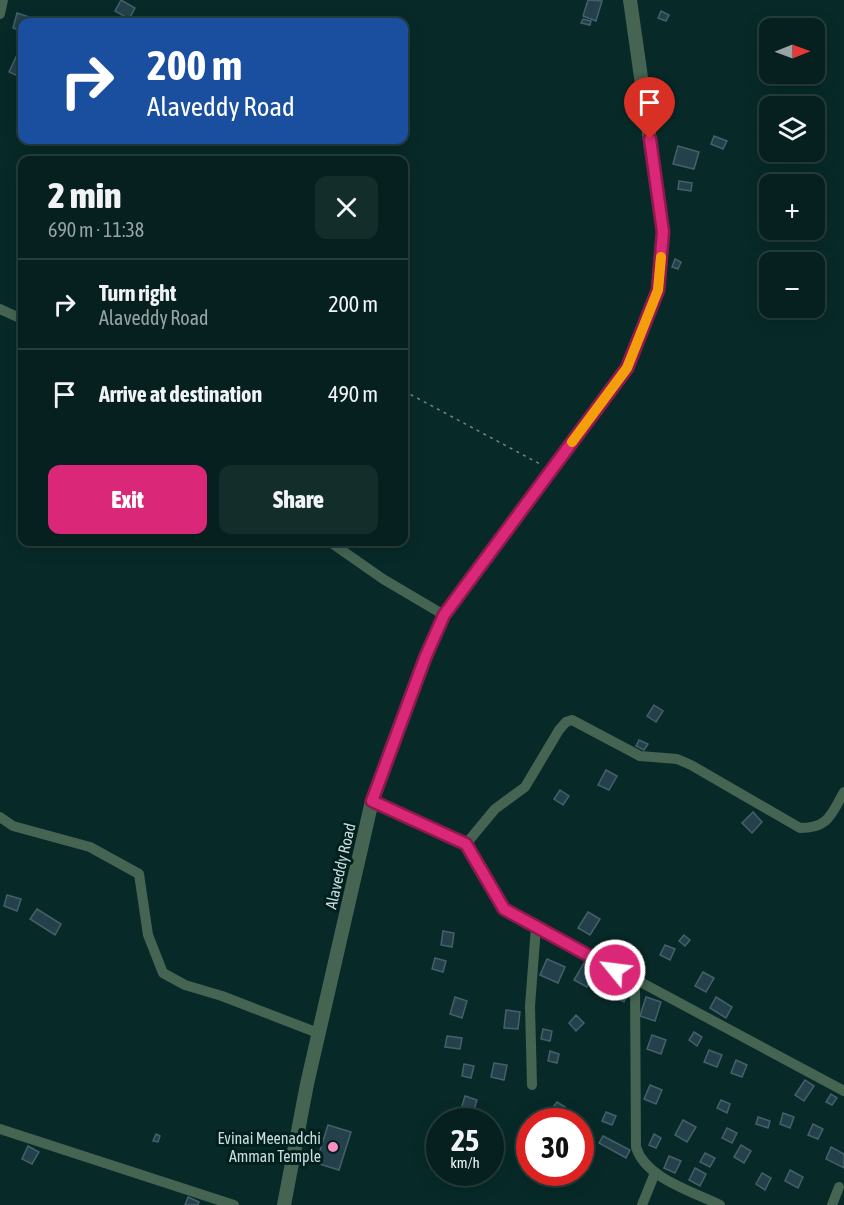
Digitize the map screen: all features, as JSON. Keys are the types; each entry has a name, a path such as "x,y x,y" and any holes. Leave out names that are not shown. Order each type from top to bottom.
{"street":[{"path":"0,14 3,0"},
{"name":"Alaveddy Road","path":"284,1205 318,1033 372,801 425,658 444,615 627,368 658,290 663,232 630,0"},
{"path":"0,309 18,317"},
{"path":"336,546 383,579 444,615"},
{"path":"466,844 495,809 525,787 559,730 566,722 572,720 640,756 677,759 691,765 800,828 816,828 826,822 844,792"},
{"path":"372,801 466,844 504,909 844,1090"},
{"path":"0,817 13,826 90,847 139,874 148,934 163,973 185,985 222,996 318,1033"},
{"path":"532,1084 530,1005 536,927"},
{"path":"635,980 636,1147 639,1159 655,1173 720,1205"},
{"path":"0,1129 234,1205"},
{"path":"642,1205 655,1173"},
{"path":"832,1205 839,1187"}],"path":[{"path":"408,393 552,470"}],"building":[{"path":"121,0 135,8 130,18 115,11"},
{"path":"588,0 602,1 596,21 583,16"},
{"path":"661,11 669,15 666,21 658,18"},
{"path":"17,13 32,18 18,18 18,30 13,28"},
{"path":"583,19 591,21 590,25 581,23"},
{"path":"16,57 18,58 18,76 9,72"},
{"path":"714,136 727,141 723,149 711,144"},
{"path":"678,146 699,152 694,169 673,164"},
{"path":"679,181 692,183 691,191 678,189"},
{"path":"675,259 681,262 678,269 672,267"},
{"path":"654,705 663,711 656,722 647,716"},
{"path":"639,740 648,744 644,750 636,746"},
{"path":"606,770 617,776 609,790 598,785"},
{"path":"560,790 569,796 563,805 554,799"},
{"path":"753,812 762,822 752,833 742,823"},
{"path":"7,895 21,899 17,911 4,906"},
{"path":"37,909 61,924 55,935 30,919"},
{"path":"588,912 600,919 590,935 578,928"},
{"path":"443,931 454,933 452,947 441,945"},
{"path":"684,935 690,940 685,946 679,941"},
{"path":"665,945 675,949 670,960 660,955"},
{"path":"435,958 446,961 443,972 432,969"},
{"path":"547,959 565,967 558,983 540,975"},
{"path":"584,963 597,970 587,987 574,980"},
{"path":"703,972 714,978 706,992 695,986"},
{"path":"619,985 629,991 624,1002 613,996"},
{"path":"455,997 467,1001 462,1018 450,1014"},
{"path":"646,997 661,1002 655,1021 640,1016"},
{"path":"716,997 732,1007 726,1018 710,1008"},
{"path":"506,1010 520,1012 518,1029 504,1028"},
{"path":"576,1015 584,1023 576,1031 569,1023"},
{"path":"543,1029 552,1031 550,1041 541,1039"},
{"path":"694,1032 702,1037 697,1046 689,1040"},
{"path":"652,1035 666,1040 661,1054 647,1049"},
{"path":"447,1036 462,1038 460,1049 445,1047"},
{"path":"709,1050 722,1055 717,1067 704,1062"},
{"path":"550,1051 559,1054 557,1063 548,1061"},
{"path":"736,1060 747,1065 742,1077 731,1073"},
{"path":"494,1063 507,1065 504,1080 491,1077"},
{"path":"464,1064 474,1066 471,1078 462,1076"},
{"path":"805,1080 814,1086 804,1101 795,1095"},
{"path":"650,1085 662,1090 656,1104 644,1099"},
{"path":"831,1094 837,1098 832,1105 826,1102"},
{"path":"465,1096 477,1100 475,1108 461,1108"},
{"path":"721,1100 730,1104 727,1113 717,1108"},
{"path":"557,1102 565,1107 564,1108 552,1108"},
{"path":"606,1112 616,1116 612,1125 602,1121"},
{"path":"783,1113 794,1117 790,1128 780,1124"},
{"path":"758,1117 770,1121 768,1128 756,1124"},
{"path":"683,1120 696,1127 687,1142 675,1135"},
{"path":"813,1124 823,1129 818,1139 808,1135"},
{"name":"Evinai Meenadchi Amman Temple","path":"328,1125 351,1132 339,1170 316,1163"},
{"path":"727,1128 737,1133 732,1143 722,1138"},
{"path":"156,1134 160,1136 158,1142 153,1141"},
{"path":"654,1134 661,1138 656,1148 649,1145"},
{"path":"603,1136 630,1150 626,1158 599,1143"},
{"path":"741,1145 751,1151 744,1163 734,1157"},
{"path":"28,1146 39,1152 32,1164 22,1159"},
{"path":"831,1147 844,1154 844,1168 826,1159"},
{"path":"705,1153 715,1158 710,1167 700,1162"},
{"path":"669,1156 681,1161 675,1173 664,1168"},
{"path":"695,1168 706,1174 700,1186 689,1180"},
{"path":"790,1170 803,1177 798,1188 785,1181"},
{"path":"762,1173 771,1178 765,1190 756,1184"},
{"path":"188,1197 199,1202 198,1205 185,1205"}],"slow traffic":[{"path":"572,442 627,368 658,290 661,257"}],"place":[{"name":"Evinai Meenadchi Amman Temple","path":"333,1147"}],"route":[{"path":"615,970 504,909 466,844 372,801 425,658 444,615 627,368 658,290 663,232 650,139"}]}
